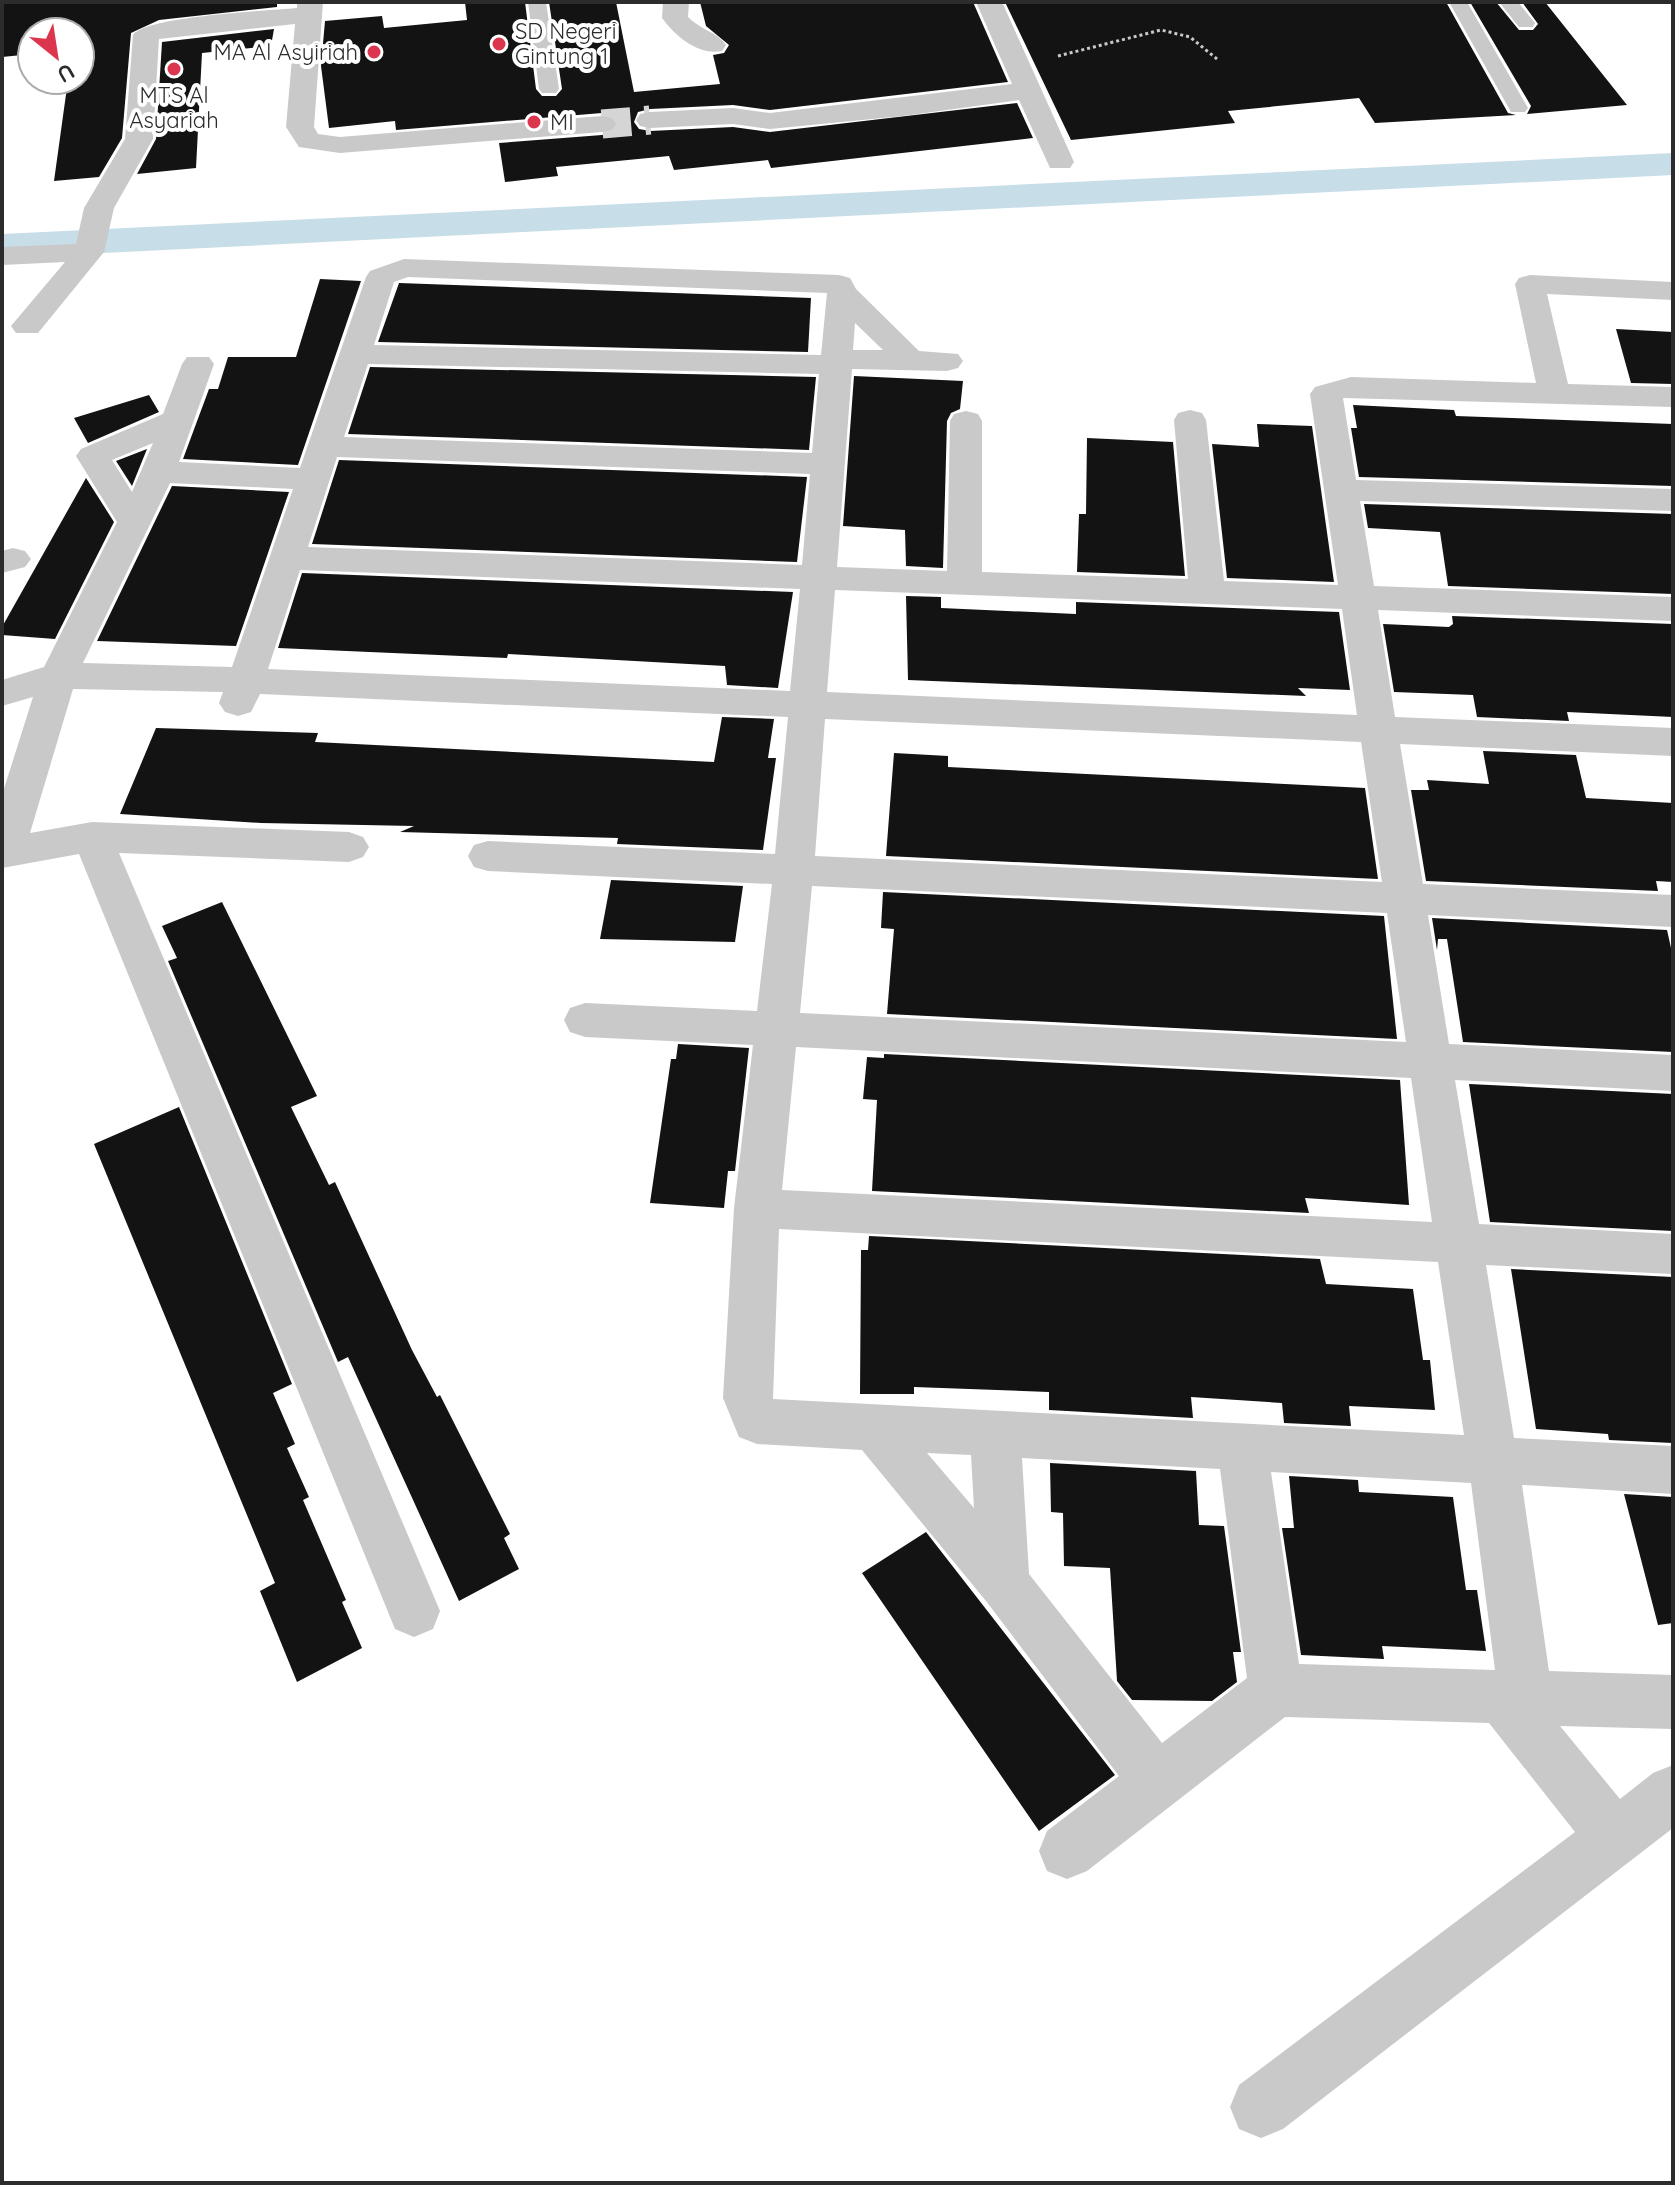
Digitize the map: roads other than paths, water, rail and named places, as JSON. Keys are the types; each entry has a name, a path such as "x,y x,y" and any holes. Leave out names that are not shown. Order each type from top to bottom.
{"street":[{"path":"676,2 675,18 686,31 713,45"},
{"path":"989,2 1060,162"},
{"path":"27,326 90,248 99,208 139,139 144,39 149,32 309,9 300,127 309,141 340,145 602,124"},
{"path":"650,120 733,116 770,121 903,108 1028,90"},
{"path":"2,256 90,248"},
{"path":"242,691 381,277 404,268 839,284 842,292 838,362 827,464 820,578 794,870 757,1208 748,1398 757,1421 1673,1470"},
{"path":"1554,394 1530,284 1673,291"},
{"path":"842,292 911,361"},
{"path":"1532,301 1673,306"},
{"path":"355,354 947,361"},
{"path":"198,364 181,419 159,472 54,691 3,853 92,837 349,847"},
{"path":"1615,1837 1514,1698 1493,1462 1326,394 1332,390 1673,397"},
{"path":"134,521 93,456 181,419"},
{"path":"1190,420 1207,590"},
{"path":"964,582 966,421"},
{"path":"159,472 319,463 827,464"},
{"path":"1341,490 1673,500"},
{"path":"286,558 1673,609"},
{"path":"2,717 54,691"},
{"path":"2,693 54,691 110,700 242,691 1381,740 1673,762"},
{"path":"1381,740 1673,742"},
{"path":"92,837 414,1611"},
{"path":"488,856 1673,911"},
{"path":"585,1020 1673,1073"},
{"path":"757,1208 1673,1254"},
{"path":"874,1427 1004,1583 1157,1781"},
{"path":"995,1434 1004,1583"},
{"path":"1242,1448 1276,1690"},
{"path":"1067,1851 1276,1690 1673,1702"},
{"path":"1261,2107 1673,1793"}],"lane":[{"path":"537,2 549,89"},
{"path":"1458,2 1518,108"},
{"path":"1508,2 1526,23"}],"waterway":[{"path":"2,246 1673,164"}],"tunnel":[{"path":"602,124 650,120"}],"place":[{"name":"SD Negeri Gintung 1","path":"499,44"},
{"name":"MA Al Asyiriah","path":"374,52"},
{"name":"MTS Al Asyariah","path":"174,69"},
{"name":"MI","path":"534,122"}]}
